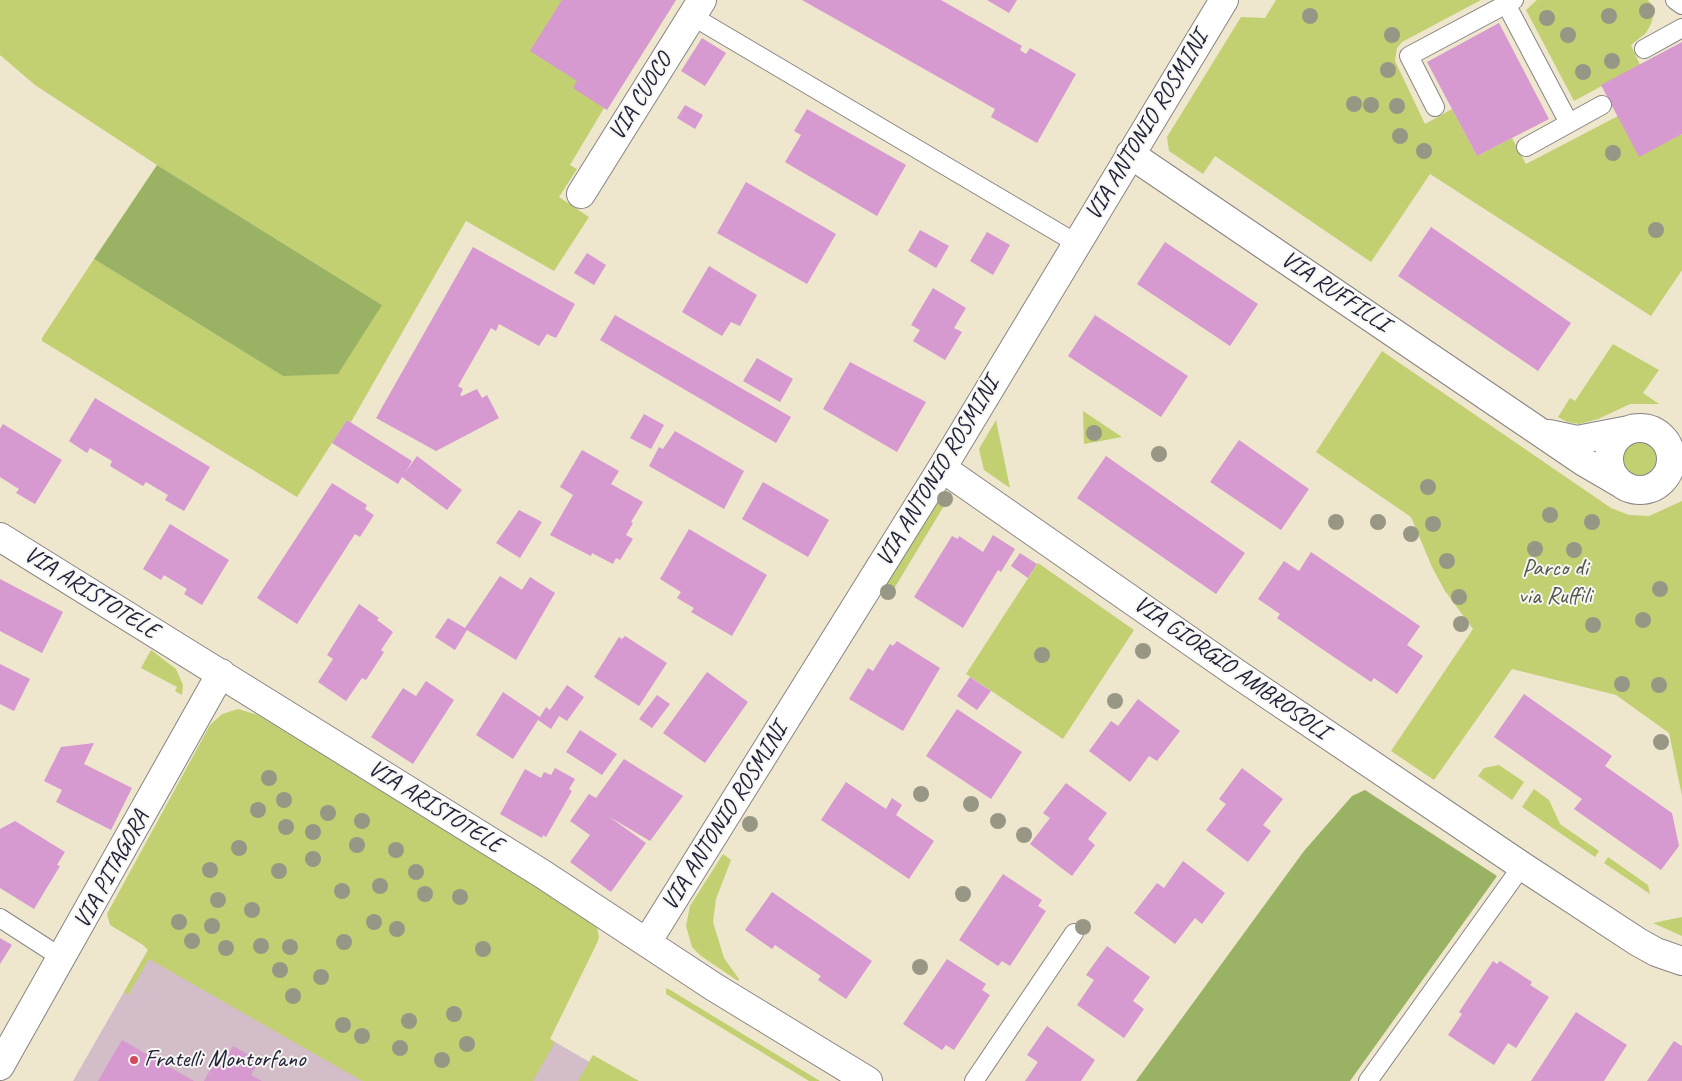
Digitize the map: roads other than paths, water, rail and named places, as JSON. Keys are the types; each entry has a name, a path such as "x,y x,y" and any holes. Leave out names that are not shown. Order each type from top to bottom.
{"street":[{"name":"VIA ANTONIO ROSMINI","path":"647,942 942,468 1224,0"},
{"name":"VIA CUOCO","path":"581,194 697,8"},
{"name":"VIA RUFFILLI","path":"1130,154 1584,462 1629,488 1649,489 1682,478"},
{"name":"VIA RUFFILLI","path":"1538,430 1577,440 1643,431"},
{"path":"1643,431 1682,446"},
{"path":"1620,483 1610,467 1610,449 1621,434 1643,431 1664,438 1669,447 1671,462 1666,477 1649,489"},
{"name":"VIA GIORGIO AMBROSOLI","path":"942,468 1244,678 1522,866 1638,942 1656,952 1682,961"},
{"name":"VIA ARISTOTELE","path":"0,537 541,873 714,987 868,1081"},
{"name":"VIA PITAGORA","path":"0,1066 221,673"}],"lane":[{"path":"1675,0 1682,5"},
{"path":"1435,107 1408,56 1510,2 1569,123"},
{"path":"697,8 1076,243"},
{"path":"1644,50 1682,28"},
{"path":"1526,147 1602,105"},
{"path":"1368,1081 1522,866"},
{"path":"0,918 62,958"},
{"path":"974,1081 1074,933"}],"place":[{"name":"Fratelli Montorfano","path":"134,1060"}],"park label":[{"name":"Parco di via Ruffili","path":"1555,583"}]}
